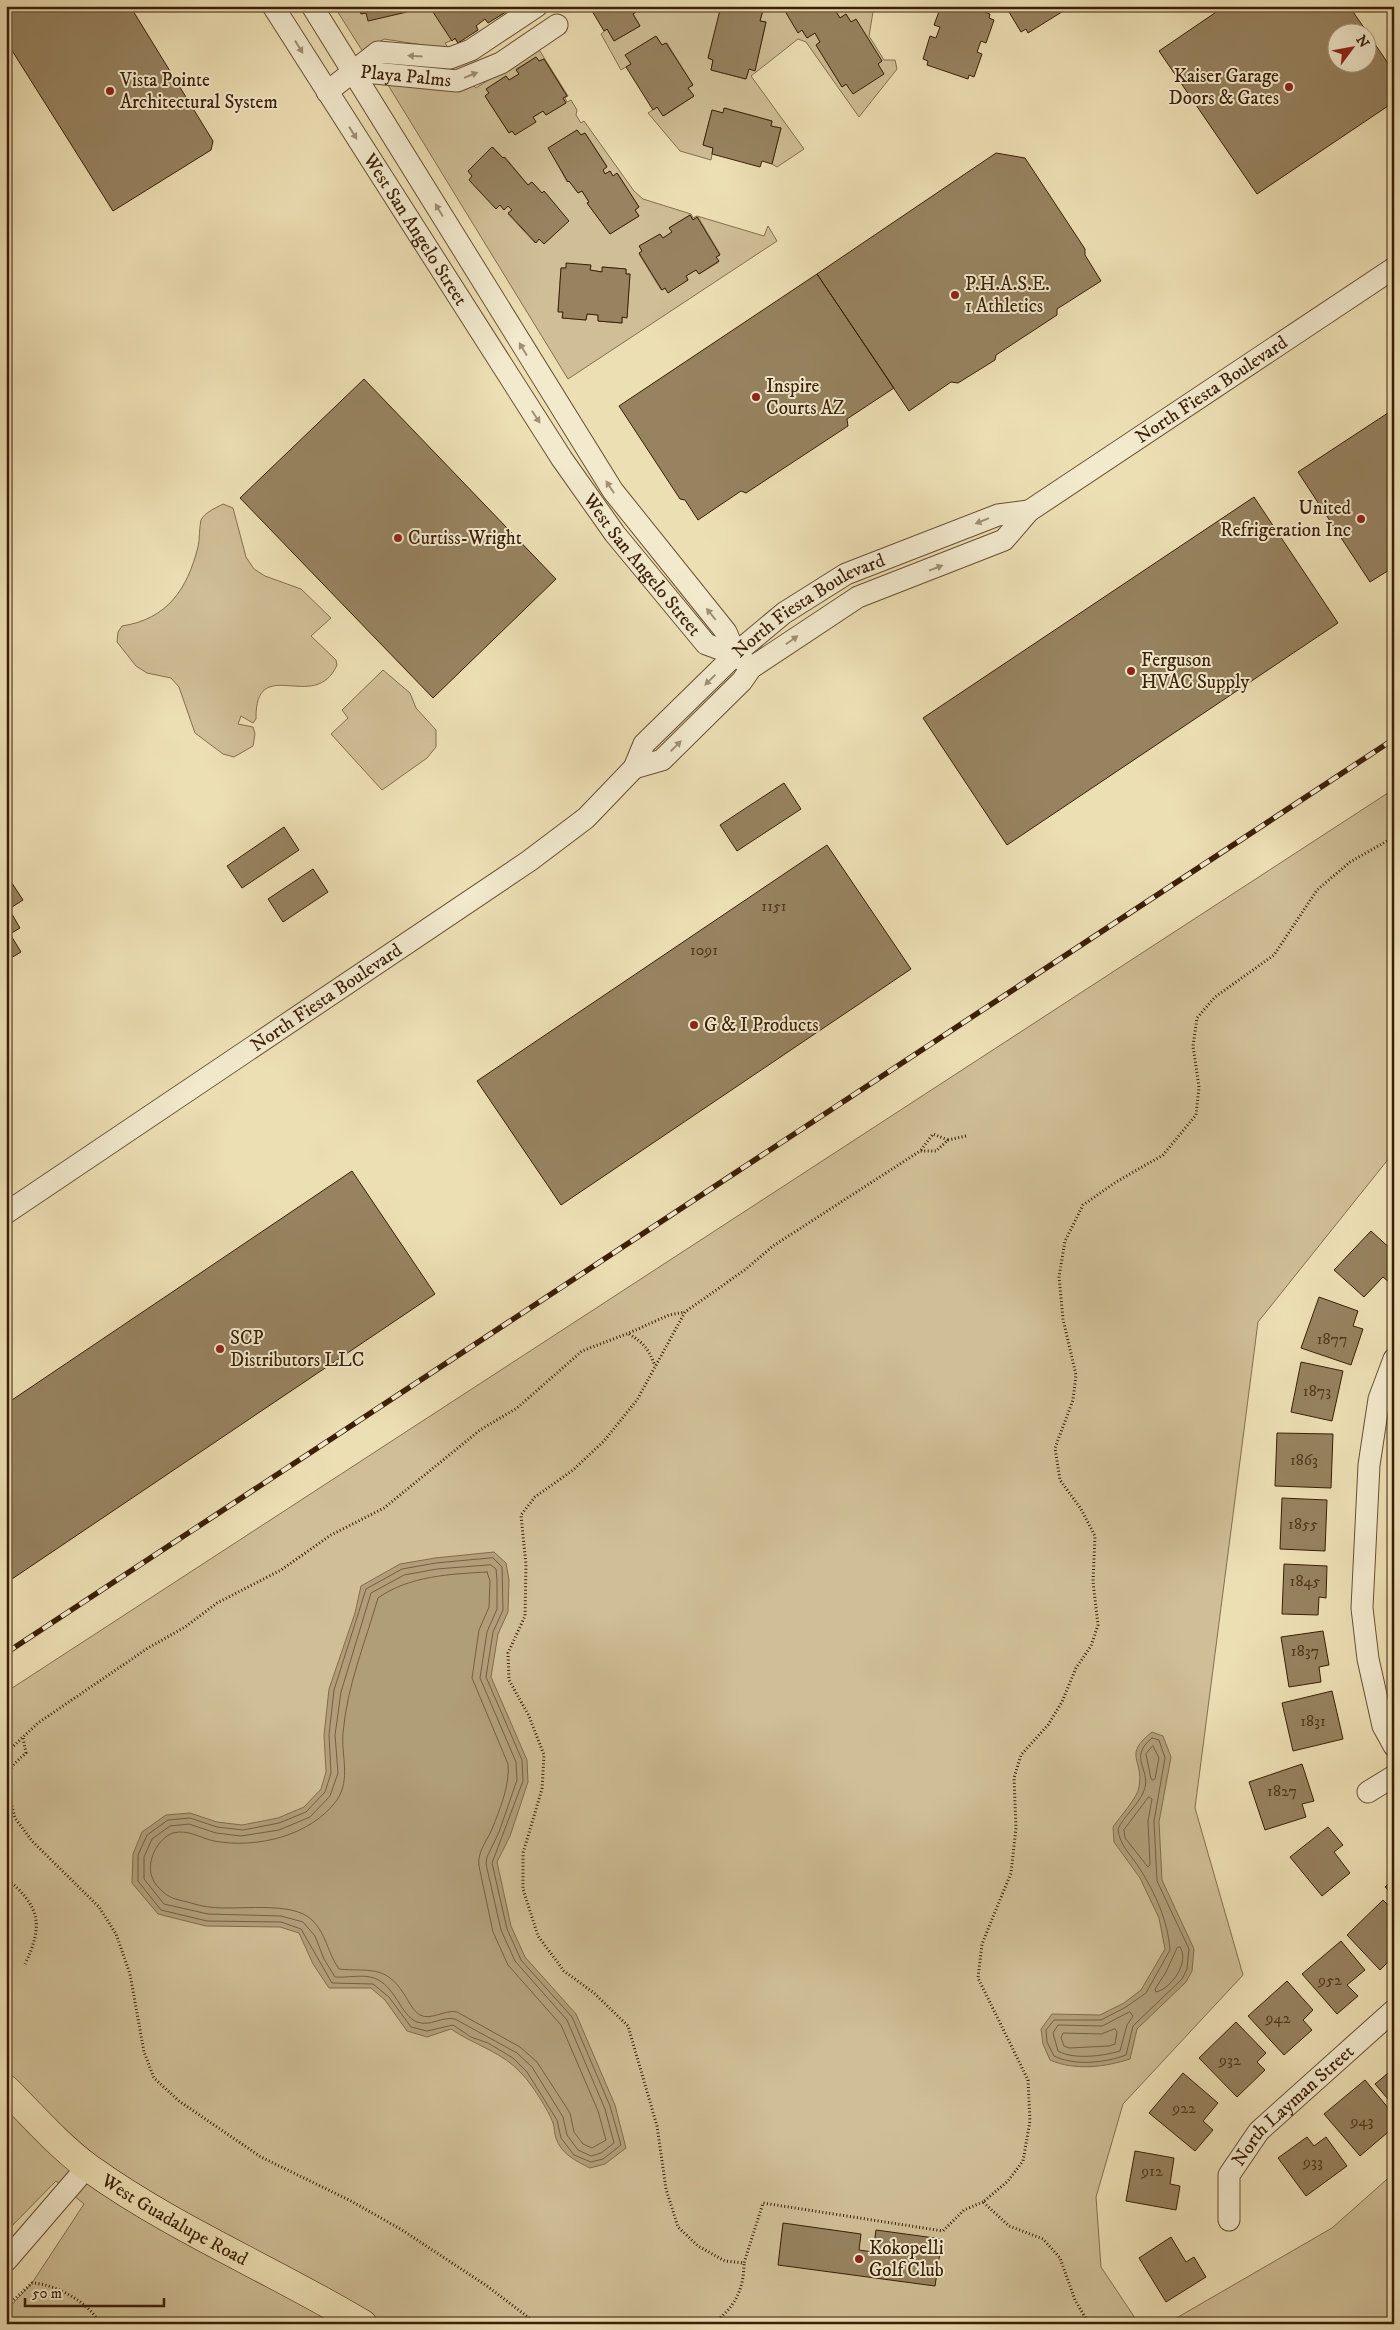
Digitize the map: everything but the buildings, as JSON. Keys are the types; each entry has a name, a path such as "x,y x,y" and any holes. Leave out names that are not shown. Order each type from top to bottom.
{"main road":[{"name":"West Guadalupe Road","path":"6,2089 48,2132 87,2167 130,2196 363,2324"}],"street":[{"name":"West San Angelo Street","path":"273,6 562,459 615,534 706,644 744,662"},
{"name":"West San Angelo Street","path":"312,6 613,492 726,632 744,662"},
{"name":"Playa Palms","path":"354,71 378,52 450,58 464,52 537,6"},
{"name":"Playa Palms","path":"354,71 417,79 457,81 501,63 557,25"},
{"path":"327,92 354,71"},
{"name":"North Fiesta Boulevard","path":"6,1213 529,861 586,818 634,768 644,744 744,662 784,613 846,574 998,515 1030,511 1394,268"},
{"path":"1394,1359 1379,1399 1369,1465 1362,1608 1368,1659 1383,1726 1394,1746"},
{"path":"1368,1792 1394,1776"},
{"name":"North Layman Street","path":"1229,2220 1229,2176 1259,2131 1394,2010"},
{"path":"6,2261 87,2167"}],"path":[{"path":"712,2324 727,2314 738,2297 744,2274 744,2263 763,2203 943,2231 964,2210 983,2202 1008,2181 1023,2161 1030,2121 1028,2080 978,1978 982,1944 1011,1873 1016,1828 1014,1778 1020,1755 1048,1725 1062,1702 1076,1668 1091,1646 1098,1625 1093,1582 1095,1536 1081,1510 1060,1480 1055,1448 1073,1400 1076,1375 1063,1319 1059,1277 1065,1241 1084,1205 1116,1182 1163,1155 1196,1115 1199,1087 1193,1046 1197,1018 1215,996 1274,955 1317,890 1350,862 1394,837"},
{"path":"744,2263 725,2261 698,2246 678,2226 666,2189 657,2126 628,2026 594,1992 564,1971 538,1936 523,1889 522,1854 542,1789 544,1755 529,1716 509,1680 508,1653 524,1616 526,1565 521,1516 535,1497 572,1470 604,1441 637,1400 686,1312 746,1269 772,1246 920,1151 933,1134 948,1140"},
{"path":"920,1151 936,1151 948,1140 966,1136"},
{"path":"6,1753 38,1723 148,1648 185,1627 217,1603 281,1570 331,1535 384,1508 480,1430 517,1408 582,1350 629,1334 669,1315 686,1312"},
{"path":"629,1334 642,1341 649,1350 655,1367"},
{"path":"6,1777 14,1764 26,1753 23,1738"},
{"path":"6,1782 15,1818 26,1833 99,1907 116,1934 130,1974 144,2052 154,2078 179,2102 261,2157 351,2201 402,2230 487,2286 537,2324"},
{"path":"6,1878 26,1894 38,1924 34,1946 25,1964"},
{"path":"983,2202 1009,2226 1043,2239 1060,2258 1075,2300 1089,2324"},
{"path":"6,2307 32,2283 46,2283 94,2313 100,2324"}],"shaded area":[{"path":"334,6 509,6 509,10 488,23 485,19 476,25 478,30 458,43 455,39 445,43 449,49 384,39 363,52"},
{"path":"638,6 726,6 708,58 713,60 711,70 746,79 749,69 755,70 766,22 760,21 763,10 747,6 763,6 765,8 782,6 798,32 802,30 807,38 815,33 820,42 816,45 842,87 882,61 856,20 851,22 846,14 840,18 835,10 838,6 856,6 861,10 864,6 874,6 869,36 884,60 895,60 897,69 859,117 806,42 798,39 751,76 804,149 777,167 772,164 781,128 771,126 772,121 725,108 723,113 712,110 703,145 713,148 711,160 680,151 648,113 657,107 664,116 694,96 688,88 693,85 667,43 662,45 656,36 626,55 631,64 621,70 601,34 607,29 614,41 640,26 633,14 640,9"},
{"path":"538,48 568,96 565,98 567,102 571,100 577,110 576,115 581,123 584,121 634,191 643,199 691,214 693,218 697,216 764,236 768,226 777,241 568,379 388,85 473,85 476,88","holes":["536,57 539,61 544,59 567,95 563,98 566,103 546,115 543,111 509,133 485,96 489,93 486,89 506,76 509,80 519,74 516,69","577,130 581,135 585,133 607,166 603,170 605,174 610,171 613,176 618,174 639,207 635,210 639,216 610,234 587,203 589,202 582,191 578,193 569,181 567,182 549,148","493,147 503,158 505,157 528,185 532,182 542,193 544,192 568,221 544,244 539,239 535,243 508,214 512,210 508,206 504,209 500,205 496,208 469,180 472,176 468,171","690,215 693,220 698,217 720,254 716,257 719,262 699,274 696,270 686,276 688,280 668,292 665,288 661,290 639,254 642,251 640,246 660,234 663,238 672,232 670,227","591,266 590,270 602,272 603,267 626,269 626,274 630,274 627,317 622,317 622,323 598,321 598,315 587,314 586,320 563,318 563,312 558,311 561,268"]},
{"path":"223,504 233,508 246,557 254,569 265,576 301,589 331,618 311,636 336,660 337,665 327,679 315,685 275,686 265,689 258,699 256,719 253,723 241,716 238,724 253,727 255,734 253,746 234,757 223,754 195,733 179,687 171,678 147,673 136,666 117,642 118,632 122,626 151,617 173,600 188,576 193,562 199,544 201,520 208,512"},
{"path":"383,670 410,693 416,708 436,730 436,747 427,758 382,790 331,734 348,718 342,710"},
{"name":"Kokopelli Golf Club","path":"1394,789 1394,1152 1258,1322 1195,1808 1243,1975 1123,2104 1096,2197 1101,2267 1139,2324 6,2324 6,2311 32,2283 84,2204 56,2181 6,2232 6,1692"},
{"path":"1394,2173 1394,2324 1166,2324 1332,2228"}],"water":[{"path":"494,1552 506,1563 509,1580 508,1612 498,1634 491,1677 527,1760 528,1782 510,1836 497,1862 511,1926 525,1957 576,2014 615,2105 626,2148 605,2164 590,2168 565,2153 558,2144 554,2125 535,2090 514,2066 497,2054 451,2029 427,2037 407,2031 385,2000 371,1988 329,1988 313,1964 299,1933 280,1927 206,1926 158,1914 132,1883 133,1854 142,1832 166,1815 190,1813 217,1822 242,1825 278,1818 304,1807 321,1789 326,1772 324,1735 329,1689 355,1613 361,1586 400,1564 435,1558"},
{"path":"1152,1732 1163,1736 1171,1757 1159,1822 1162,1880 1194,1949 1192,1971 1186,1982 1137,2029 1130,2059 1100,2066 1070,2066 1050,2060 1043,2044 1041,2029 1052,2014 1100,2015 1124,2003 1141,1990 1165,1949 1159,1918 1140,1878 1114,1842 1113,1827 1138,1791 1140,1777 1136,1752 1143,1740"}],"railway":[{"path":"6,1653 1394,739"}],"place":[{"name":"Kaiser Garage Doors & Gates","path":"1289,87"},
{"name":"Vista Pointe Architectural System","path":"110,91"},
{"name":"P.H.A.S.E. 1 Athletics","path":"955,295"},
{"name":"Inspire Courts AZ","path":"756,397"},
{"name":"United Refrigeration Inc","path":"1361,519"},
{"name":"Curtiss-Wright","path":"398,538"},
{"name":"Ferguson HVAC Supply","path":"1131,671"},
{"name":"G & I Products","path":"694,1025"},
{"name":"SCP Distributors LLC","path":"220,1349"},
{"name":"Kokopelli Golf Club","path":"859,2259"}]}
